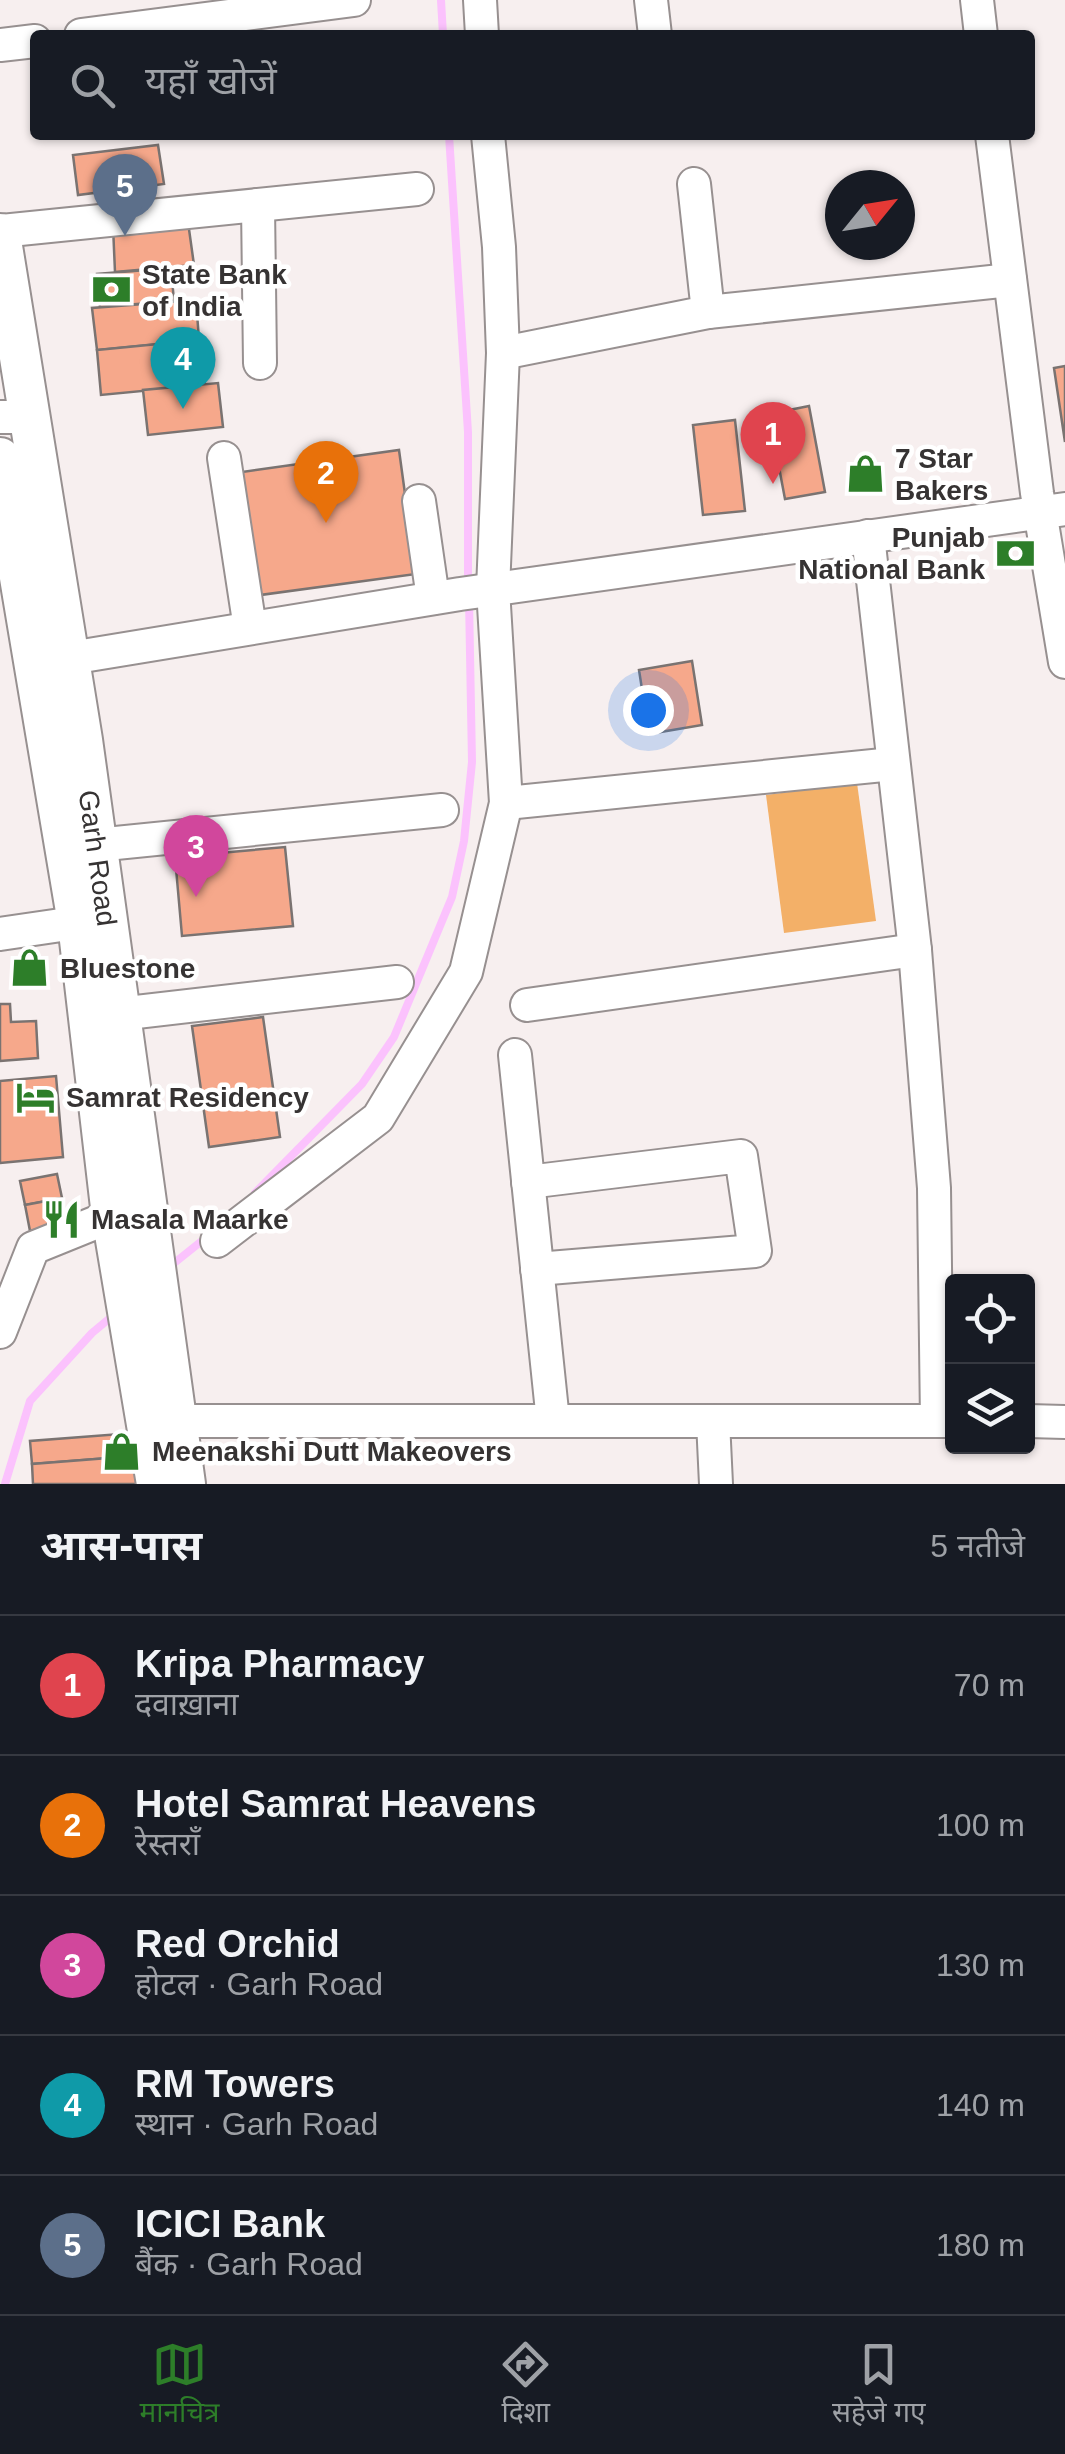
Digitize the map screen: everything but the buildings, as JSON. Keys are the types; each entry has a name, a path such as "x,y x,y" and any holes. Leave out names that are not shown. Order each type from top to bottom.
{"main road":[{"name":"Garh Road","path":"0,232 14,417 92,921 130,1219 161,1422 156,1484"},
{"name":"Garh Road","path":"0,458 96,845 92,921 119,1014 130,1219"},
{"name":"Garh Road","path":"161,1422 185,1484"}],"street":[{"path":"119,30 354,0"},
{"path":"480,0 482,30"},
{"path":"650,0 655,30"},
{"path":"977,0 980,30"},
{"path":"0,45 30,42"},
{"path":"217,1241 378,1118 466,972 506,804 494,589 503,353 495,140"},
{"path":"993,140 1010,280 1052,511 1065,662"},
{"path":"694,184 708,312"},
{"path":"0,232 417,189"},
{"path":"258,205 260,362"},
{"path":"503,353 708,312 1010,280"},
{"path":"224,458 250,628"},
{"path":"420,501 446,596"},
{"path":"51,661 446,596 1052,511"},
{"path":"161,1422 945,1421 934,1188 915,950 868,536"},
{"path":"506,804 893,764"},
{"path":"96,845 442,810"},
{"path":"0,934 92,921"},
{"path":"527,1005 915,950"},
{"path":"119,1014 397,982"},
{"path":"515,1054 553,1422"},
{"path":"528,1182 741,1156 755,1251 538,1270"},
{"path":"0,1332 16,1249 130,1219"},
{"path":"713,1422 716,1484"},
{"path":"1035,1422 1065,1422"}],"shaded area":[{"path":"857,783 876,921 784,933 766,795"}],"waterway":[{"path":"441,0 443,30"},
{"path":"449,140 468,432 468,585"},
{"path":"255,1193 362,1084 394,1037 452,897 464,841 472,762 469,599"},
{"path":"168,1268 208,1236"},
{"path":"5,1484 30,1401 92,1333 116,1313"}],"place":[{"name":"ICICI Bank","path":"125,236"},
{"name":"State Bank of India","path":"112,290"},
{"name":"RM Towers","path":"183,409"},
{"name":"7 Star Bakers","path":"865,474"},
{"name":"Kripa Pharmacy","path":"773,484"},
{"name":"Hotel Samrat Heavens","path":"326,523"},
{"name":"Punjab National Bank","path":"1015,553"},
{"name":"Red Orchid","path":"196,897"},
{"name":"Bluestone","path":"30,968"},
{"name":"Samrat Residency","path":"36,1097"},
{"name":"Masala Maarke","path":"61,1219"},
{"name":"Meenakshi Dutt Makeovers","path":"122,1451"}]}
